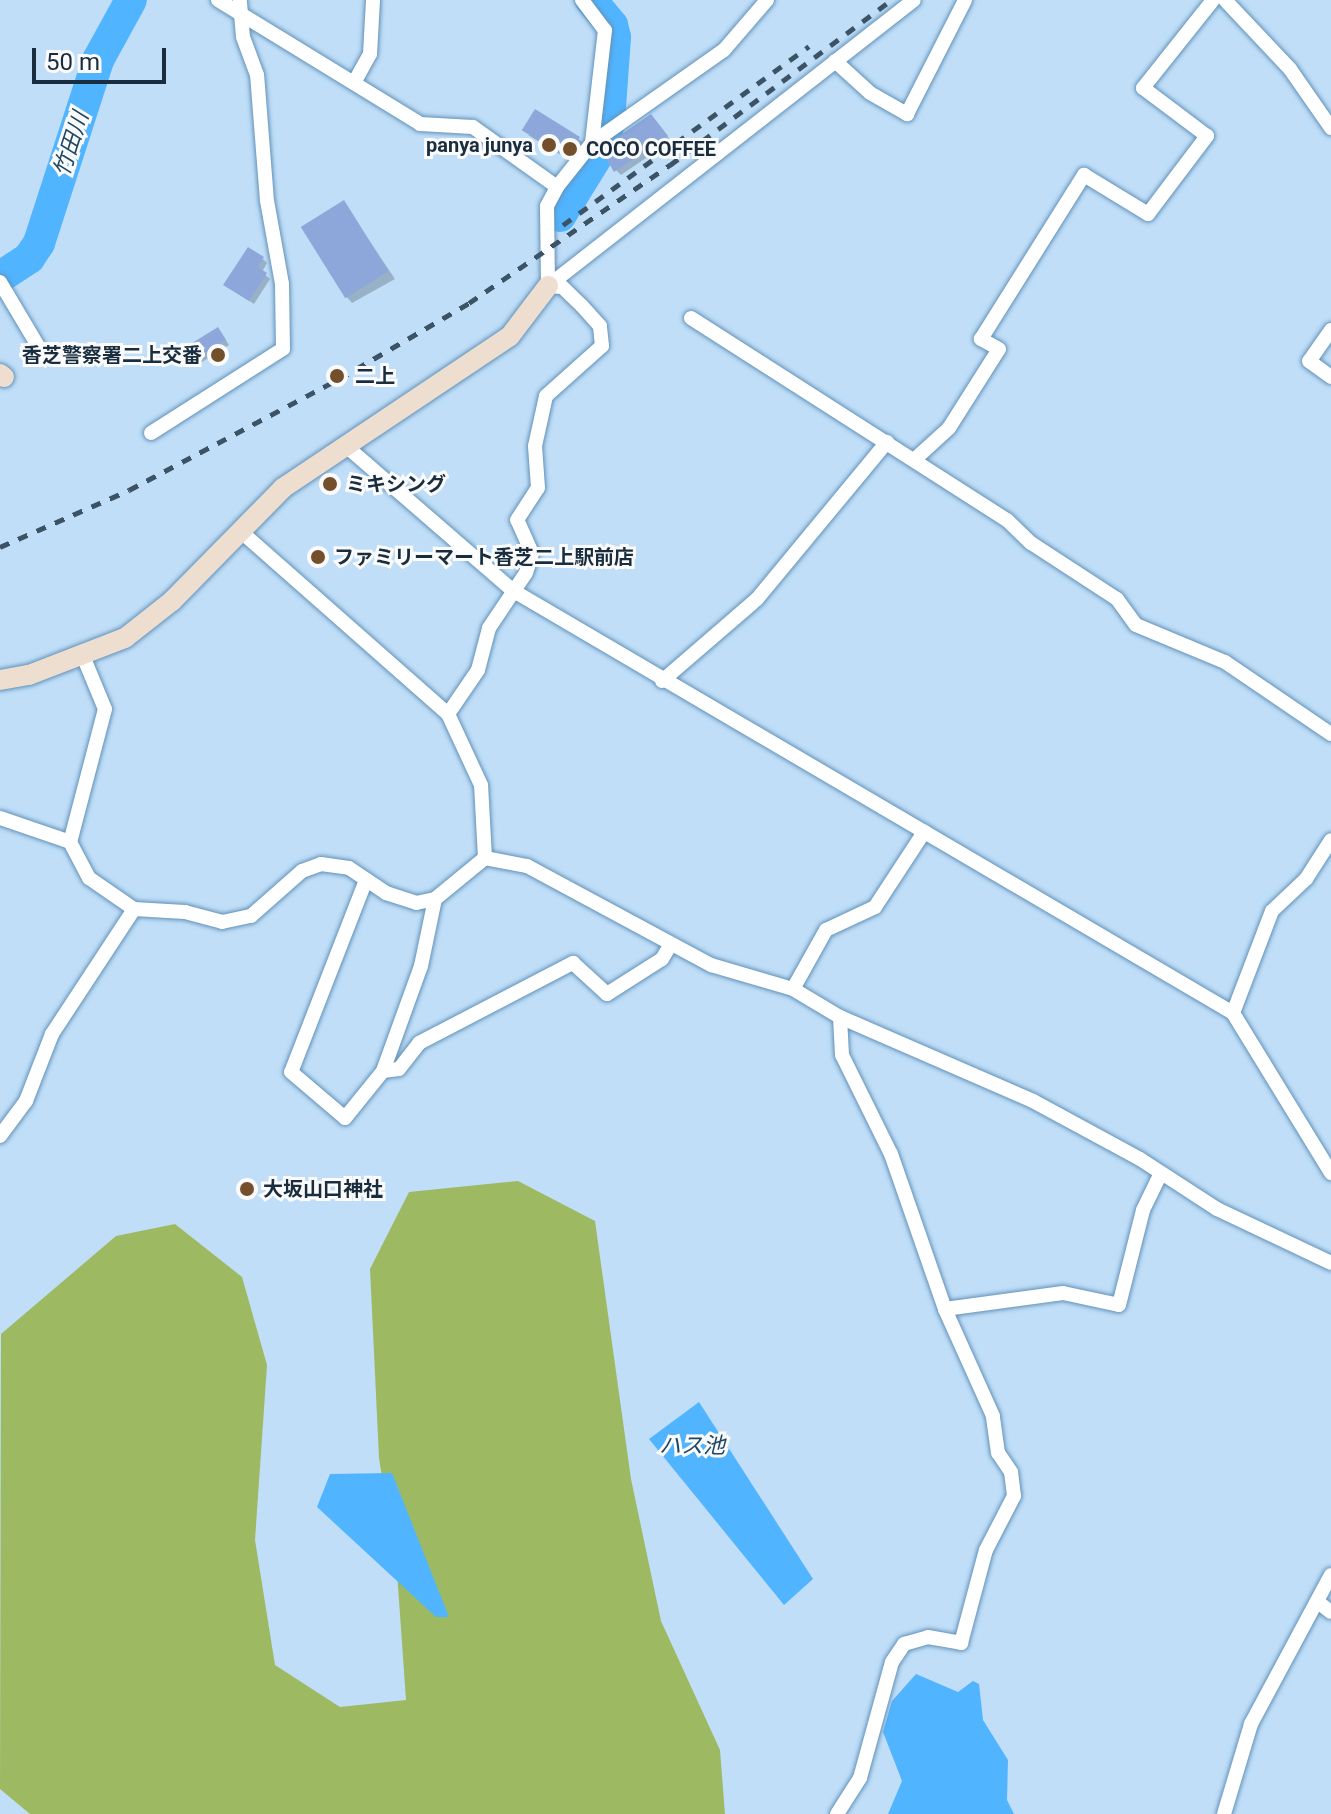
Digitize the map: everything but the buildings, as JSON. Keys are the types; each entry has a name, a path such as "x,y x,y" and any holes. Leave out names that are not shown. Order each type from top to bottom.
{"street":[{"path":"218,0 239,6 420,124 473,127 557,187"},
{"path":"355,81 370,54 373,0"},
{"path":"582,0 605,30 603,135"},
{"path":"0,680 83,656 125,638 172,601 283,488 510,336 548,286 914,0"},
{"path":"835,61 870,93 907,114 965,0"},
{"path":"914,460 949,428 999,349 981,339 1084,175 1148,214 1207,136 1143,88 1213,0"},
{"path":"1225,0 1290,69 1331,128"},
{"path":"548,286 547,206 557,187 603,135 724,50 760,2"},
{"path":"151,433 283,349 282,284 267,201 257,75 239,6"},
{"path":"1,283 41,351"},
{"path":"448,714 478,670 489,628 526,573 532,553 517,520 538,488 535,446 546,396 602,346 600,326 591,316 562,287 548,286"},
{"path":"691,318 887,442 1117,599 1136,625 1225,662 1331,734"},
{"path":"1331,330 1309,361 1331,377"},
{"path":"662,681 757,599 887,442"},
{"path":"346,446 512,590 662,681 1233,1013 1331,1173"},
{"path":"239,530 448,714 481,785 485,858"},
{"path":"83,656 105,709 70,842 89,878 134,909 237,922 270,903 302,871 321,864 349,868 366,880 416,903 435,899 485,858"},
{"path":"0,818 70,842"},
{"path":"793,989 826,930 875,907 924,832"},
{"path":"1233,1013 1272,911 1306,879 1331,840"},
{"path":"485,858 527,866 735,975 793,989 840,1017 1033,1101 1161,1173 1217,1209 1331,1263"},
{"path":"366,880 291,1072 345,1118 383,1071 421,966 435,899"},
{"path":"0,1136 26,1101 52,1034 134,909"},
{"path":"383,1071 399,1069 419,1043 573,963 607,994 662,959 671,944"},
{"path":"837,1814 860,1778 892,1662 904,1644 928,1637 961,1643 986,1550 1014,1496 1011,1472 998,1453 993,1416 945,1309 891,1154 842,1055 840,1017"},
{"path":"945,1309 1063,1293 1119,1305 1143,1210 1161,1173"},
{"path":"1224,1814 1251,1724 1331,1575"},
{"path":"1318,1602 1331,1612"}],"green space":[{"path":"518,1181 595,1221 631,1479 661,1621 720,1750 725,1814 30,1814 0,1789 1,1334 116,1236 175,1224 242,1277 267,1365 255,1540 275,1665 340,1707 406,1700 397,1572 379,1458 370,1269 409,1192"}],"water":[{"name":"ハス池","path":"699,1402 813,1579 784,1605 649,1439"},
{"path":"392,1473 449,1617 436,1617 317,1507 330,1474"},
{"path":"916,1674 958,1692 973,1681 979,1684 983,1720 1008,1760 1007,1800 1014,1814 888,1814 902,1781 883,1732 892,1701"}],"waterway":[{"name":"竹田川","path":"0,277 29,258 39,243 98,60 131,0"},
{"path":"560,216 605,143 609,121 615,37 612,25 591,0"}],"railway":[{"path":"0,547 129,490 339,379 469,303 670,165 891,0"},
{"path":"563,225 809,46"}],"place":[{"name":"panya junya","path":"549,145"},
{"name":"COCO COFFEE","path":"570,149"},
{"name":"香芝警察署二上交番","path":"218,355"},
{"name":"二上","path":"337,376"},
{"name":"ミキシング","path":"330,484"},
{"name":"ファミリーマート香芝二上駅前店","path":"318,557"},
{"name":"大坂山口神社","path":"247,1189"}]}
